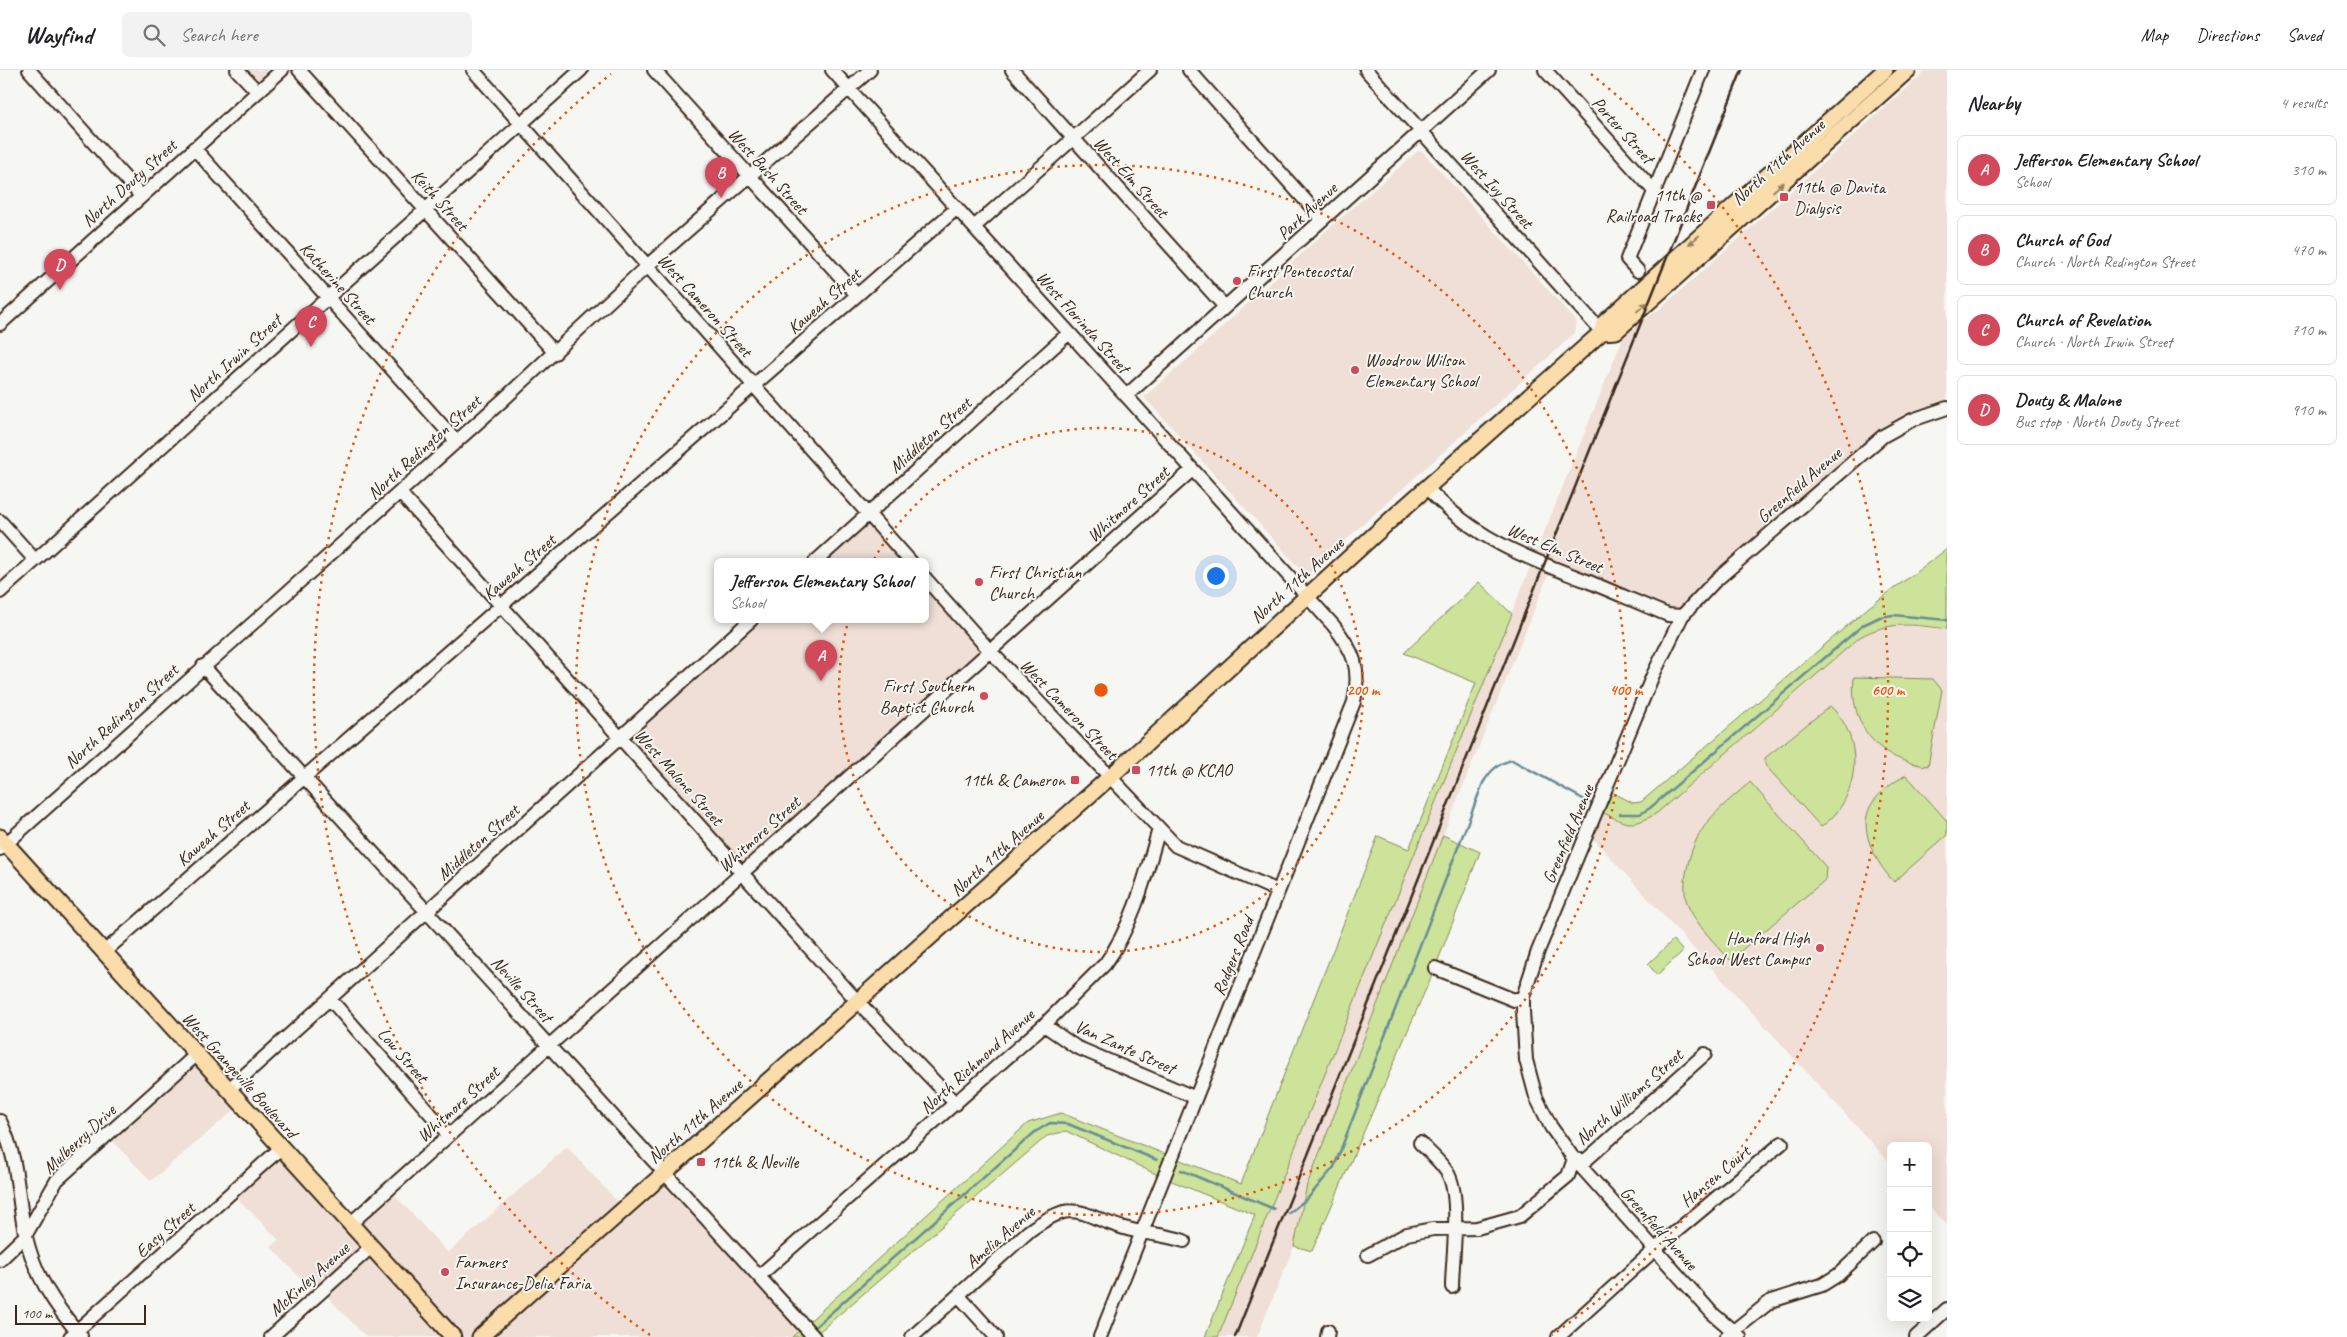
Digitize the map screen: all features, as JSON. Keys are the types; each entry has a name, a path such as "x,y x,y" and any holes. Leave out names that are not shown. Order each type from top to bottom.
{"main road":[{"name":"North 11th Avenue","path":"480,1337 1110,777 1427,488 1602,332 1604,322 1654,275 1885,70"},
{"name":"North 11th Avenue","path":"1602,332 1616,331 1860,113 1855,105 1902,71"},
{"name":"West Grangeville Boulevard","path":"2,843 104,952 454,1337"}],"street":[{"path":"29,70 141,196"},
{"path":"237,70 258,92"},
{"name":"North Douty Street","path":"0,324 282,70"},
{"name":"Keith Street","path":"299,70 555,353"},
{"name":"West Cameron Street","path":"473,70 907,558"},
{"name":"North Irwin Street","path":"0,592 581,70"},
{"name":"West Bush Street","path":"654,70 857,295"},
{"name":"West Florinda Street","path":"832,70 1307,597"},
{"name":"North Redington Street","path":"2,843 400,493 555,353 647,266 870,70"},
{"name":"West Elm Street","path":"1012,70 1225,307"},
{"path":"974,227 1150,70"},
{"path":"1189,70 1322,219"},
{"name":"West Ivy Street","path":"1366,70 1602,332"},
{"name":"Park Avenue","path":"1126,396 1225,307 1274,266 1322,219 1489,70"},
{"name":"Porter Street","path":"1545,70 1654,192"},
{"path":"1638,271 1627,259 1703,70"},
{"name":"Katherine Street","path":"194,148 457,442"},
{"name":"Kaweah Street","path":"104,952 957,208"},
{"name":"Middleton Street","path":"819,558 1069,333"},
{"name":"Greenfield Avenue","path":"1733,1335 1574,1159 1551,1127 1536,1097 1530,1078 1524,1042 1523,997 1538,952 1653,675 1682,616 1714,582 1883,436 1912,420 1947,408"},
{"name":"Whitmore Street","path":"350,1224 1192,470"},
{"name":"West Elm Street","path":"1427,488 1450,512 1475,531 1504,548 1668,615 1682,616"},
{"name":"West Malone Street","path":"400,493 858,1002 956,1104"},
{"path":"0,521 35,560"},
{"name":"West Cameron Street","path":"929,582 990,651 1160,829 1182,849 1278,891"},
{"name":"Rodgers Road","path":"1100,1337 1356,692 1356,672 1352,653 1333,626 1307,597"},
{"name":"Middleton Street","path":"228,1090 748,623"},
{"name":"Neville Street","path":"203,666 814,1337"},
{"name":"North Richmond Avenue","path":"759,1276 1044,1025 1099,970 1113,953 1128,920 1160,829"},
{"path":"1435,968 1514,1000 1523,997"},
{"name":"Low Street","path":"330,999 449,1135"},
{"name":"Van Zante Street","path":"1044,1025 1076,1047 1194,1097"},
{"name":"North Williams Street","path":"1368,1255 1407,1234 1433,1229 1456,1230 1477,1228 1505,1222 1529,1211 1568,1176 1574,1159 1585,1161 1705,1054"},
{"name":"Mulberry Drive","path":"0,1260 25,1236 57,1180 196,1055"},
{"path":"0,1121 4,1143 18,1178 25,1236 40,1280 77,1335"},
{"path":"1420,1143 1448,1174 1452,1187 1456,1230 1452,1287"},
{"name":"Hansen Court","path":"1558,1337 1655,1250 1782,1143"},
{"name":"Easy Street","path":"77,1335 281,1148"},
{"name":"Amelia Avenue","path":"912,1337 1029,1231 1046,1219 1063,1211 1079,1210 1122,1227 1168,1235 1184,1241"},
{"path":"1733,1335 1771,1301 1822,1285 1838,1275 1873,1242"},
{"name":"McKinley Avenue","path":"271,1337 371,1247"},
{"path":"959,1296 996,1337"},
{"path":"1916,1337 1947,1309"}],"shaded area":[{"path":"237,70 282,70 258,92"},
{"path":"1927,70 1947,70 1947,408 1895,428 1682,616 1551,568 1443,835 1307,1185 1294,1246 1257,1337 1218,1337 1625,333 1661,308"},
{"name":"Woodrow Wilson Elementary School","path":"1422,151 1577,322 1575,333 1309,573 1302,571 1144,397 1188,359 1326,231 1417,152"},
{"path":"868,514 907,558 819,558"},
{"path":"929,582 990,651 742,873 620,737 748,623 929,623"},
{"name":"Hanford High School West Campus","path":"1890,625 1947,629 1947,1225 1932,1209 1932,1142 1887,1142 1887,1160 1588,833 1598,810 1657,813 1860,637 1874,629"},
{"path":"196,1055 241,1104 151,1181 107,1135"},
{"path":"567,1147 624,1209 665,1173 804,1326 792,1337 366,1337 322,1291 317,1296 271,1247 279,1240 232,1193 281,1148 350,1223 389,1189 448,1253"}],"green space":[{"path":"1947,549 1947,629 1902,625 1882,628 1860,637 1657,813 1640,822 1627,823 1598,810 1606,789 1633,803 1641,802 1869,607"},
{"path":"1479,582 1512,614 1218,1337 1205,1337 1255,1215 1162,1177 1066,1131 1047,1136 813,1337 792,1337 1028,1123 1061,1113 1241,1184 1378,836 1409,849 1476,683 1404,653"},
{"path":"1854,677 1933,679 1942,690 1928,766 1911,763 1895,757 1882,749 1871,738 1862,725 1856,711 1853,694"},
{"path":"1830,706 1842,719 1849,735 1853,751 1854,768 1844,801 1834,815 1821,827 1765,765 1765,758"},
{"path":"1906,775 1947,821 1947,835 1894,882 1875,855 1867,833 1866,822 1873,802 1888,787"},
{"path":"1750,782 1826,867 1825,880 1730,960 1703,929 1689,908 1685,896 1685,878 1695,844 1708,821"},
{"path":"1443,835 1480,852 1435,968 1312,1251 1294,1246 1307,1185"},
{"path":"1673,940 1683,951 1657,975 1648,964"}],"waterway":[{"path":"1620,814 1640,814 1650,808 1863,625 1880,617 1893,615 1947,620"},
{"path":"1289,1213 1308,1198 1334,1167 1483,783 1489,774 1502,763 1512,760 1594,805"},
{"path":"815,1327 1035,1132 1050,1123 1068,1124 1157,1160"},
{"path":"1181,1170 1274,1209"}],"railway":[{"path":"1235,1337 1742,70"}],"place":[{"name":"11th @ Davita Dialysis","path":"1784,197"},
{"name":"Church of God","path":"721,198"},
{"name":"11th @ Railroad Tracks","path":"1711,205"},
{"name":"First Pentecostal Church","path":"1237,281"},
{"name":"Douty & Malone","path":"60,290"},
{"name":"Church of Revelation","path":"311,347"},
{"name":"Woodrow Wilson Elementary School","path":"1355,370"},
{"name":"First Christian Church","path":"979,582"},
{"name":"Jefferson Elementary School","path":"821,681"},
{"name":"First Southern Baptist Church","path":"984,696"},
{"name":"11th @ KCAO","path":"1136,770"},
{"name":"11th & Cameron","path":"1075,780"},
{"name":"Hanford High School West Campus","path":"1820,948"},
{"name":"11th & Neville","path":"701,1162"},
{"name":"Farmers Insurance-Delia Faria","path":"445,1272"}]}
